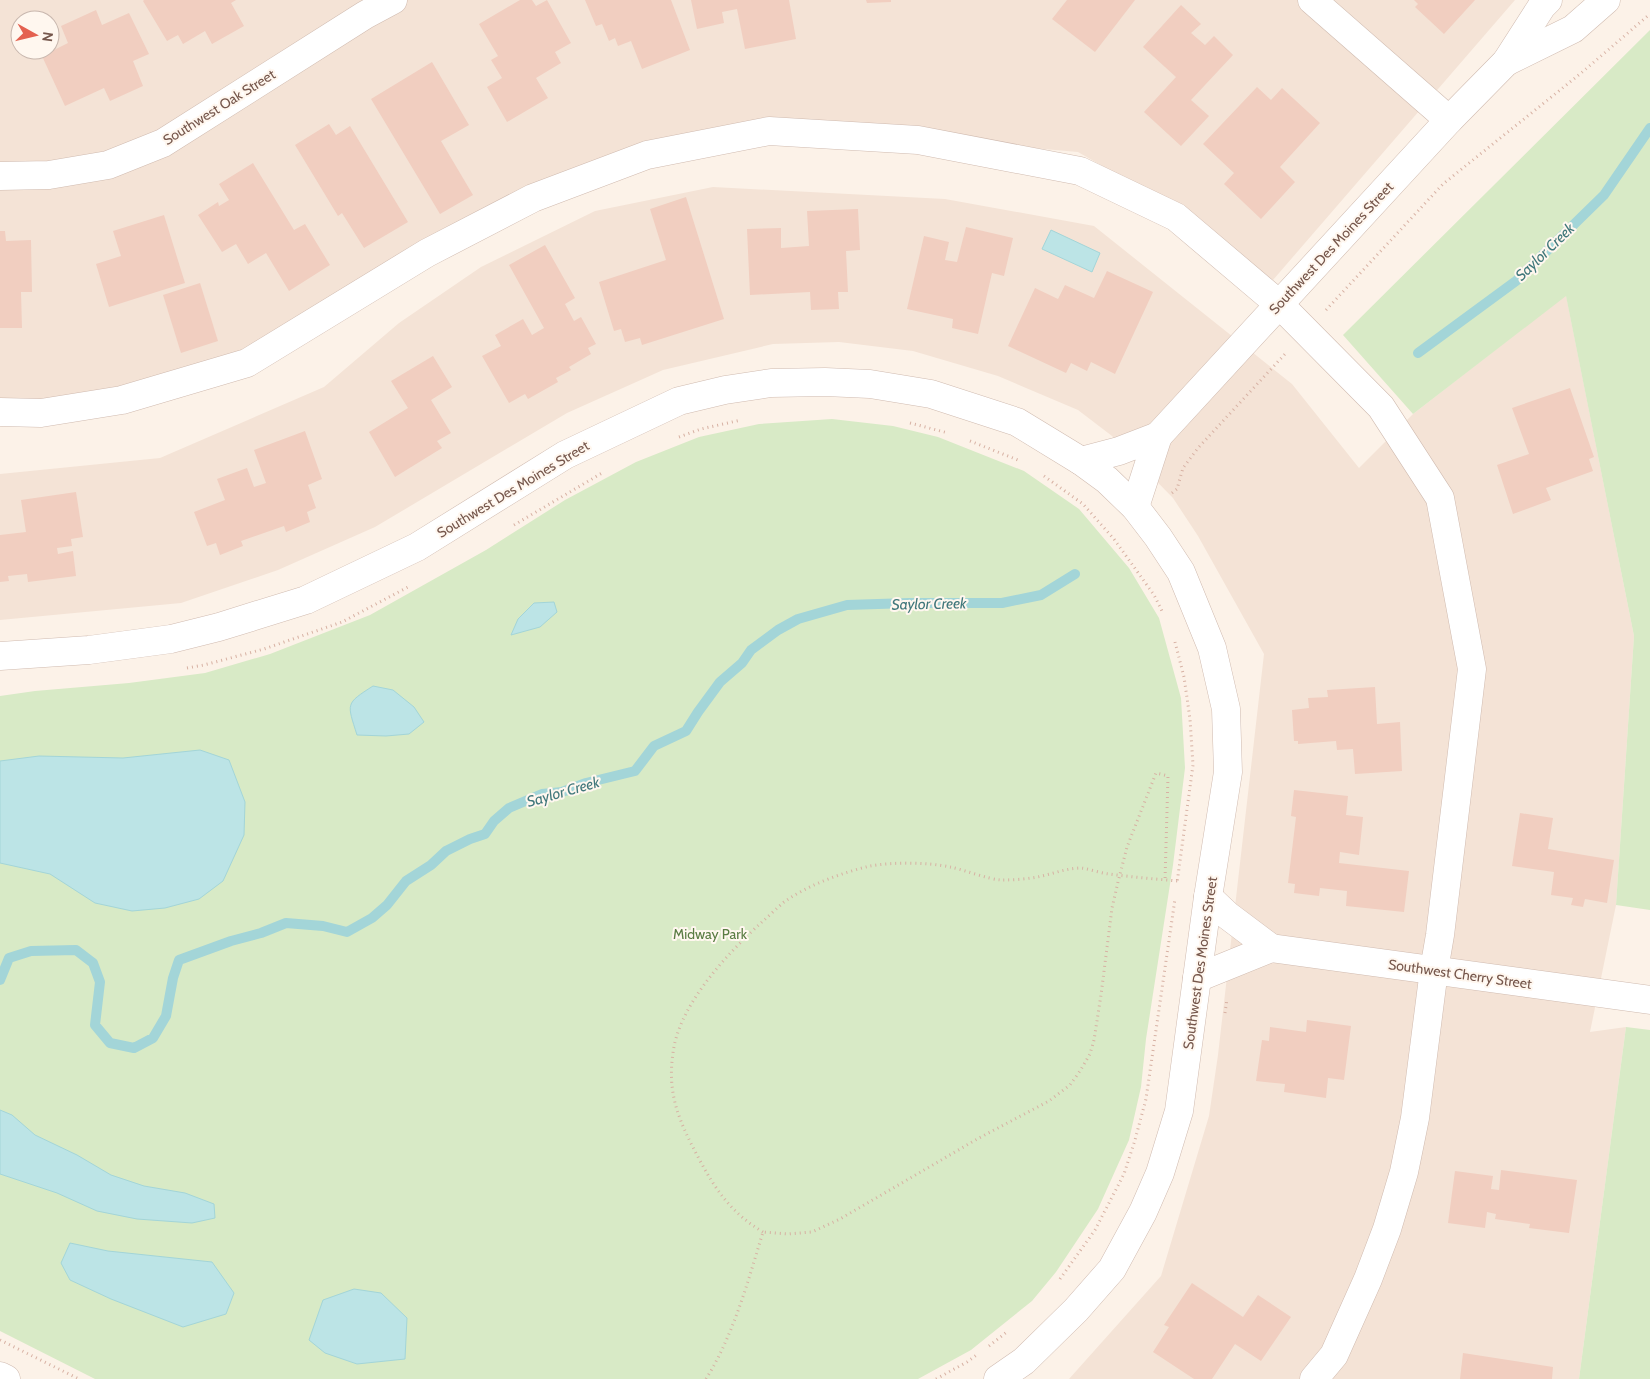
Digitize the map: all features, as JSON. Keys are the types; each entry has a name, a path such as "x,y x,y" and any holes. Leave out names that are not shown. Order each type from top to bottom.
{"street":[{"name":"Southwest Oak Street","path":"0,176 49,175 108,165 163,143 365,15 393,0"},
{"path":"1312,0 1449,120"},
{"name":"Southwest Des Moines Street","path":"1135,507 1158,436 1449,120 1506,62 1542,6 1548,0"},
{"name":"Southwest Des Moines Street","path":"1506,62 1573,29 1606,0"},
{"path":"0,412 40,413 122,400 247,363 427,253 533,198 647,155 769,131 918,140 1080,171 1176,217 1280,304 1381,407 1440,498 1472,669 1440,936 1415,1118 1404,1172 1368,1279 1334,1355 1314,1379"},
{"name":"Southwest Des Moines Street","path":"0,656 90,650 171,639 219,627 306,600 417,547 565,455 679,401 724,390 771,383 825,382 870,384 931,394 1017,422 1081,461 1107,480 1135,507 1181,572 1212,648 1226,709 1228,772 1208,897 1180,1112 1160,1174 1143,1212 1112,1269 1076,1310 1024,1361 998,1379"},
{"name":"Southwest Des Moines Street","path":"1081,461 1119,451 1158,436"},
{"name":"Southwest Cherry Street","path":"1208,897 1227,915 1270,948 1650,1000"},
{"name":"Southwest Cherry Street","path":"1197,978 1270,948"},
{"path":"0,1376 6,1379"}],"path":[{"path":"1322,314 1443,184 1580,74 1650,14"},
{"path":"1167,497 1177,489 1184,468 1198,448 1290,349"},
{"path":"675,438 701,429 750,418"},
{"path":"907,422 952,435"},
{"path":"970,440 1026,464"},
{"path":"508,528 607,470"},
{"path":"1042,475 1083,504 1114,539 1154,595 1166,619"},
{"path":"178,670 204,666 264,649 342,622 415,583"},
{"path":"1054,1286 1095,1230 1124,1174 1136,1140 1146,1099 1193,765 1190,719 1184,678 1173,635"},
{"path":"1165,880 1168,776 1156,774 1127,847 1120,876 1112,908 1102,995 1094,1040 1085,1063 1070,1086 1049,1101 979,1138 840,1219 812,1232 788,1234 763,1232 739,1216 718,1192 683,1127 675,1107 672,1084 673,1052 680,1027 701,988 722,961 744,938 784,902 811,887 848,872 871,866 901,862 948,866 1000,880 1041,876 1062,870 1082,868 1120,876 1165,880 1178,881"},
{"path":"706,1379 718,1360 731,1328 763,1232"},
{"path":"987,1347 1014,1326"},
{"path":"0,1340 79,1379"},
{"path":"936,1379 967,1362 980,1352"}],"shaded area":[{"path":"0,0 1515,0 1273,280 1190,216 1078,152 879,134 705,141 560,184 252,348 102,401 0,411"},
{"path":"713,187 945,199 1094,226 1292,384 1359,468 1413,414 1566,295 1634,636 1616,905 1590,1032 1626,1027 1579,1379 1069,1379 1161,1276 1209,1116 1218,1055 1264,654 1198,536 1173,498 1112,436 1078,410 998,376 913,351 839,342 773,344 663,370 567,413 375,527 278,570 181,603 0,620 0,474 160,458 324,387 399,323 481,267 595,211"}],"green space":[{"path":"1650,30 1650,910 1616,905 1634,636 1566,296 1413,414 1343,335"},
{"name":"Midway Park","path":"832,419 893,426 938,437 1024,471 1079,509 1129,568 1159,618 1181,698 1185,768 1173,865 1146,1039 1141,1087 1129,1140 1098,1209 1056,1272 1032,1301 971,1350 918,1379 95,1379 0,1331 0,696 205,673 270,654 370,615 486,550 565,500 636,462 699,437 759,424"},
{"path":"1626,1027 1650,1030 1650,1379 1579,1379"}],"water":[{"path":"1051,230 1100,253 1092,272 1042,249"},
{"path":"554,602 557,612 540,627 511,635 518,619 534,603"},
{"path":"373,686 393,690 414,707 424,722 409,734 386,736 357,735 351,716 351,705 357,697"},
{"path":"200,750 229,760 245,802 244,835 223,881 199,899 165,908 132,911 95,903 50,874 0,863 0,761 39,756 123,758"},
{"path":"0,1110 12,1115 35,1135 77,1155 111,1175 144,1186 185,1193 214,1204 215,1218 192,1223 137,1219 97,1211 57,1193 0,1174"},
{"path":"70,1243 108,1251 212,1262 234,1293 226,1314 183,1327 111,1299 70,1280 61,1263"},
{"path":"354,1289 381,1293 407,1318 405,1359 357,1364 325,1353 309,1340 323,1300"}],"building":[{"path":"144,0 236,0 231,3 244,26 212,44 205,31 183,44 178,35 167,41"},
{"path":"520,0 532,0 536,6 547,0 571,43 555,52 561,63 536,78 548,98 507,122 487,87 502,78 491,60 498,56 479,24"},
{"path":"585,0 671,0 690,50 642,69 631,41 618,46 615,38 609,41 602,24 596,26"},
{"path":"691,0 789,0 796,39 745,49 737,9 722,12 724,23 697,29"},
{"path":"866,0 891,0 891,2 867,3"},
{"path":"1067,0 1135,0 1095,52 1052,19"},
{"path":"1414,0 1475,0 1444,34 1415,7 1418,4"},
{"path":"1181,5 1201,24 1191,33 1205,45 1214,36 1233,55 1191,100 1209,116 1181,146 1144,112 1176,77 1143,47"},
{"path":"96,10 102,25 129,13 149,54 133,61 143,86 110,101 104,88 65,106 44,60 60,60 60,47 68,43 61,26"},
{"path":"432,62 469,125 441,141 473,195 440,214 371,99"},
{"path":"1257,87 1271,100 1282,88 1320,123 1280,167 1295,182 1261,219 1224,184 1234,173 1203,144"},
{"path":"329,124 336,135 350,126 408,222 364,248 342,213 338,216 295,145"},
{"path":"253,163 294,230 305,224 330,265 289,291 266,253 248,264 236,244 222,252 198,215 218,202 219,206 229,200 219,184"},
{"path":"686,197 724,319 642,345 640,338 625,342 621,329 614,331 599,282 666,260 650,209"},
{"path":"858,209 860,250 846,251 848,292 838,292 839,309 811,310 810,292 750,295 747,229 781,228 781,248 809,246 807,211"},
{"path":"164,215 185,283 109,307 96,264 121,256 113,231"},
{"path":"966,227 1013,238 1004,276 992,273 978,334 952,328 953,319 907,309 924,236 949,242 945,260 957,262"},
{"path":"0,231 5,231 6,241 31,240 32,292 21,292 22,328 0,328"},
{"path":"545,245 575,298 565,304 574,321 581,317 596,344 588,348 591,354 569,367 571,370 556,378 558,382 528,399 525,394 509,403 482,356 501,346 495,335 523,319 532,335 544,328 509,265"},
{"path":"1107,271 1153,292 1115,374 1091,362 1087,371 1071,363 1066,373 1008,346 1035,288 1058,299 1065,285 1094,298"},
{"path":"200,283 218,341 181,353 163,295"},
{"path":"433,356 452,387 431,400 451,433 437,441 442,448 395,477 369,432 408,408 391,381"},
{"path":"1570,388 1594,457 1589,459 1593,471 1546,488 1551,500 1513,514 1497,465 1529,454 1512,408"},
{"path":"305,431 322,479 308,485 316,508 307,512 310,522 286,532 284,526 241,541 243,546 220,555 216,543 207,546 194,512 225,500 217,479 247,468 254,487 266,483 254,450"},
{"path":"76,492 83,537 71,539 72,546 57,548 58,554 73,551 76,576 28,582 27,574 8,576 9,581 0,582 0,535 26,532 21,500"},
{"path":"1375,687 1377,724 1400,722 1402,771 1355,774 1353,749 1337,750 1336,741 1298,744 1298,741 1294,741 1292,710 1309,708 1308,698 1328,697 1327,690"},
{"path":"1294,790 1348,796 1346,815 1363,817 1359,855 1340,852 1339,863 1409,871 1404,912 1346,906 1347,891 1320,888 1319,896 1294,893 1295,884 1288,883 1296,817 1291,816"},
{"path":"1520,813 1553,818 1548,849 1614,860 1607,903 1585,899 1583,907 1571,905 1573,898 1551,895 1554,872 1512,866"},
{"path":"1307,1020 1351,1026 1344,1080 1328,1078 1326,1098 1284,1092 1285,1084 1256,1081 1262,1040 1269,1041 1270,1027 1306,1032"},
{"path":"1501,1170 1577,1180 1569,1233 1529,1228 1530,1224 1495,1219 1496,1214 1487,1212 1485,1228 1448,1223 1455,1171 1493,1176 1491,1189 1499,1190"},
{"path":"1192,1283 1243,1317 1258,1295 1291,1317 1261,1361 1235,1344 1212,1379 1194,1379 1153,1352 1169,1327 1164,1325"},
{"path":"1463,1353 1553,1367 1552,1379 1460,1379"}],"waterway":[{"name":"Saylor Creek","path":"1418,353 1516,281 1604,195 1650,128"},
{"name":"Saylor Creek","path":"0,980 9,958 31,951 76,950 93,963 100,982 95,1025 110,1043 134,1048 153,1038 166,1016 173,978 179,960 286,923 323,926 347,932 372,918 387,905 406,881 431,865 446,851 485,834 494,821 509,808 542,794 562,792 586,783 635,771 654,746 686,731 720,682 742,663 751,650 778,630 798,619 847,605 1002,603 1041,595 1075,574"}]}
